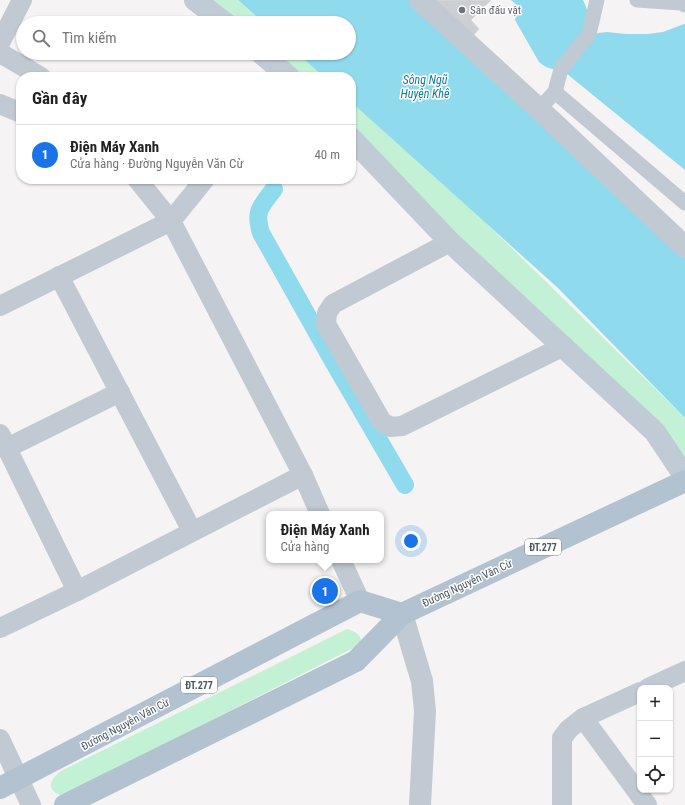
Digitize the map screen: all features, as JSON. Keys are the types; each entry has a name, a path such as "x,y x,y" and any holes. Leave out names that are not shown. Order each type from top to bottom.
{"main road":[{"path":"195,0 216,16"},
{"path":"268,60 283,72"},
{"path":"356,143 450,242 564,346 655,432 685,477"},
{"name":"Đường Nguyễn Văn Cừ","path":"65,805 356,661 402,614 685,481"},
{"path":"360,602 402,614"},
{"name":"Đường Nguyễn Văn Cừ","path":"9,784 360,602"}],"street":[{"path":"0,43 22,0"},
{"path":"420,0 539,109 685,247"},
{"path":"539,109 555,92 561,69 589,34 597,0"},
{"path":"637,0 681,3 685,5"},
{"path":"0,53 32,72"},
{"path":"555,92 685,203"},
{"path":"0,104 16,111"},
{"path":"141,184 171,221 302,475 319,511"},
{"path":"0,306 171,221 201,184"},
{"path":"450,242 333,304 327,313 326,324 382,422 391,427 402,426 564,346"},
{"path":"59,276 192,531"},
{"path":"77,591 3,441 120,392"},
{"path":"0,628 77,591 302,475"},
{"path":"343,563 360,602"},
{"path":"402,614 422,681 425,711 420,805"},
{"path":"655,685 685,671"},
{"path":"562,805 562,738 569,729 583,718 637,693"},
{"path":"583,718 647,805"},
{"path":"0,739 9,784 31,805"}],"green space":[{"path":"195,0 238,0 256,16 216,16"},
{"path":"269,60 305,60 318,72 283,72"},
{"path":"356,106 486,223 685,418 685,477 356,143"},
{"path":"347,629 354,631 359,635 361,639 360,644 84,785 60,795 52,790 52,781 61,771"}],"water":[{"name":"Sông Ngũ Huyện Khê","path":"238,0 420,0 685,247 685,418 558,288 356,106 356,72 318,72 305,60 356,60 356,16 256,16"},
{"path":"511,0 583,0 588,12 590,34 607,32 648,34 663,32 685,24 685,170 561,69 549,68 539,62 515,20 518,6"}],"building":[{"name":"Sân đấu vật","path":"434,0 491,0 471,20 479,29 471,38"}],"waterway":[{"path":"274,189 260,209 258,219 261,233 405,485"}],"place":[{"name":"Sân đấu vật","path":"462,10"},
{"name":"Điện Máy Xanh","path":"325,591"}]}
